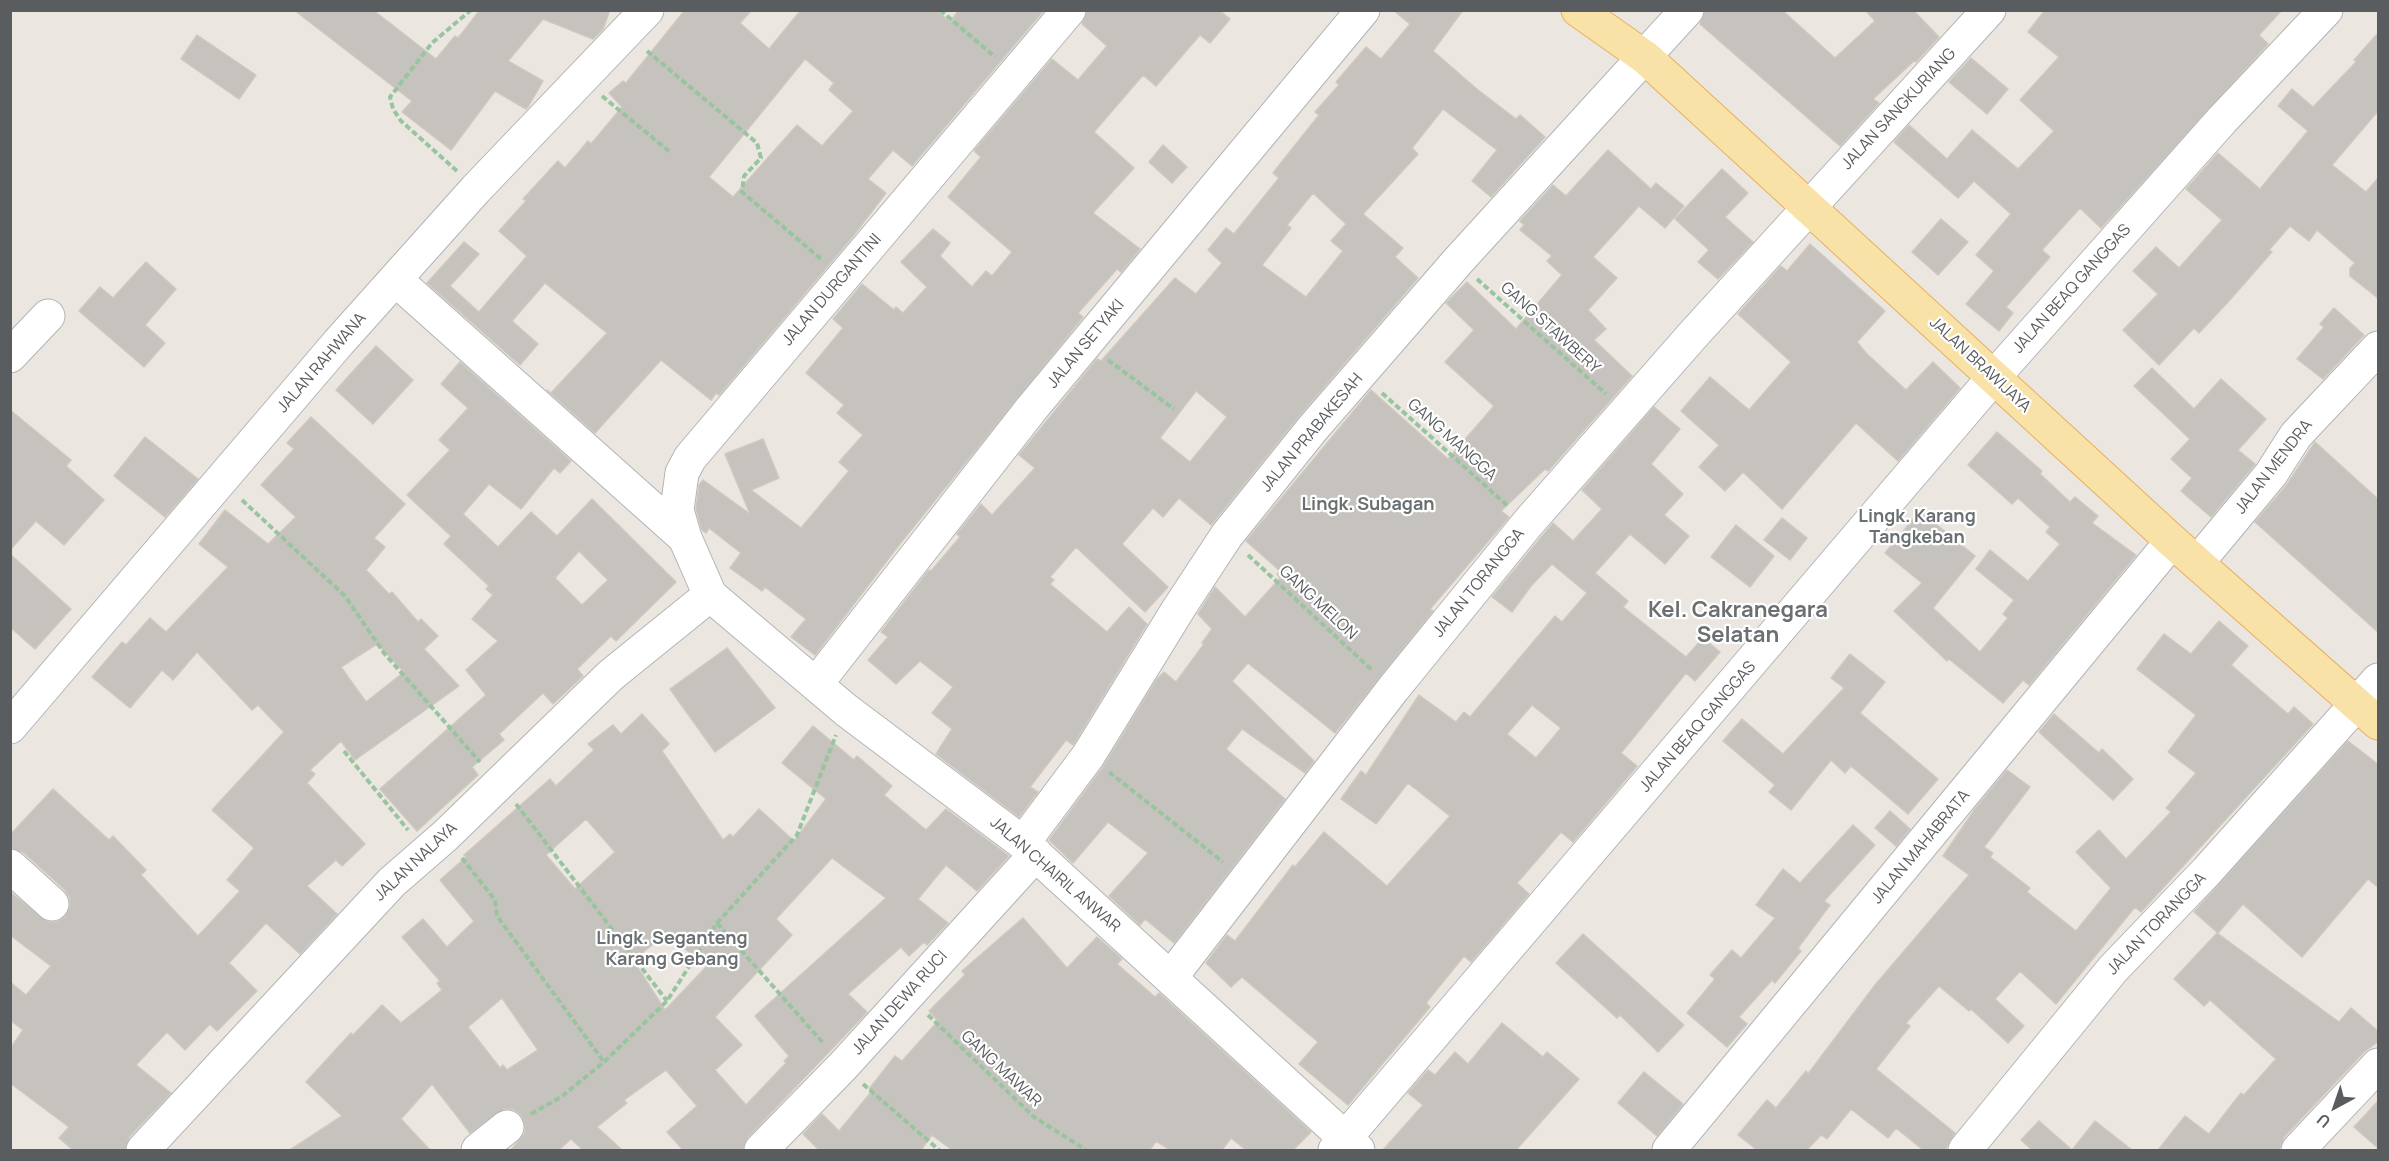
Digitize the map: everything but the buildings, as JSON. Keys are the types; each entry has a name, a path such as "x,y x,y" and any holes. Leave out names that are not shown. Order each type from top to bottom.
{"main road":[{"name":"JALAN BRAWIJAYA","path":"1578,10 1646,58 2196,562 2371,702"}],"street":[{"name":"JALAN DURGANTINI","path":"710,595 685,538 677,510 682,473 690,458 1069,10"},
{"name":"JALAN SETYAKI","path":"816,684 1086,342 1364,10"},
{"name":"JALAN PRABAKESAH","path":"1029,849 1227,535 1313,428 1458,261 1646,58 1687,10"},
{"name":"JALAN SANGKURIANG","path":"1808,207 1989,10"},
{"name":"JALAN BEAQ GANGGAS","path":"1346,1147 1994,378 2222,120 2326,10"},
{"name":"JALAN RAHWANA","path":"10,726 220,480 476,189 636,22"},
{"name":"JALAN TORANGGA","path":"1171,977 1393,689 1528,523 1808,207"},
{"path":"396,280 685,538"},
{"path":"10,356 48,316"},
{"name":"JALAN MENDRA","path":"2196,562 2271,474 2296,435 2379,348"},
{"name":"JALAN MAHABRATA","path":"1669,1150 2172,541"},
{"name":"JALAN CHAIRIL ANWAR","path":"710,595 846,710 1029,849 1171,977 1346,1147"},
{"name":"JALAN NALAYA","path":"143,1150 392,882 500,784 611,675 710,595"},
{"name":"JALAN TORANGGA","path":"1965,1150 2113,969 2371,702"},
{"name":"JALAN DEWA RUCI","path":"761,1150 843,1066 910,992 1029,849"},
{"path":"10,866 52,904"},
{"path":"2298,1150 2379,1065"},
{"path":"478,1150 507,1127"}],"path":[{"path":"471,10 432,44 390,97 393,109 401,121 476,189"},
{"path":"940,10 1016,75"},
{"path":"636,22 757,143 761,158 744,176 742,192 843,277"},
{"path":"581,79 670,152"},
{"name":"GANG STAWBERY","path":"1458,261 1626,412"},
{"path":"1086,342 1174,409"},
{"name":"GANG MANGGA","path":"1361,375 1528,523"},
{"path":"220,480 345,596 384,653 500,784 667,1001"},
{"name":"GANG MELON","path":"1227,535 1393,689"},
{"path":"507,1127 561,1097 604,1062 667,1001 717,923 797,835 846,710"},
{"path":"344,751 495,900 497,916 604,1062"},
{"path":"1088,756 1247,881"},
{"path":"717,923 843,1066 939,1150"},
{"name":"GANG MAWAR","path":"910,992 926,1013 964,1052 1034,1118 1086,1150"}],"district":[{"name":"Lingk. Subagan","path":"1368,505"},
{"name":"Lingk. Karang Tangkeban","path":"1917,527"},
{"name":"Kel. Cakranegara Selatan","path":"1738,624"},
{"name":"Lingk. Seganteng Karang Gebang","path":"672,949"}]}
